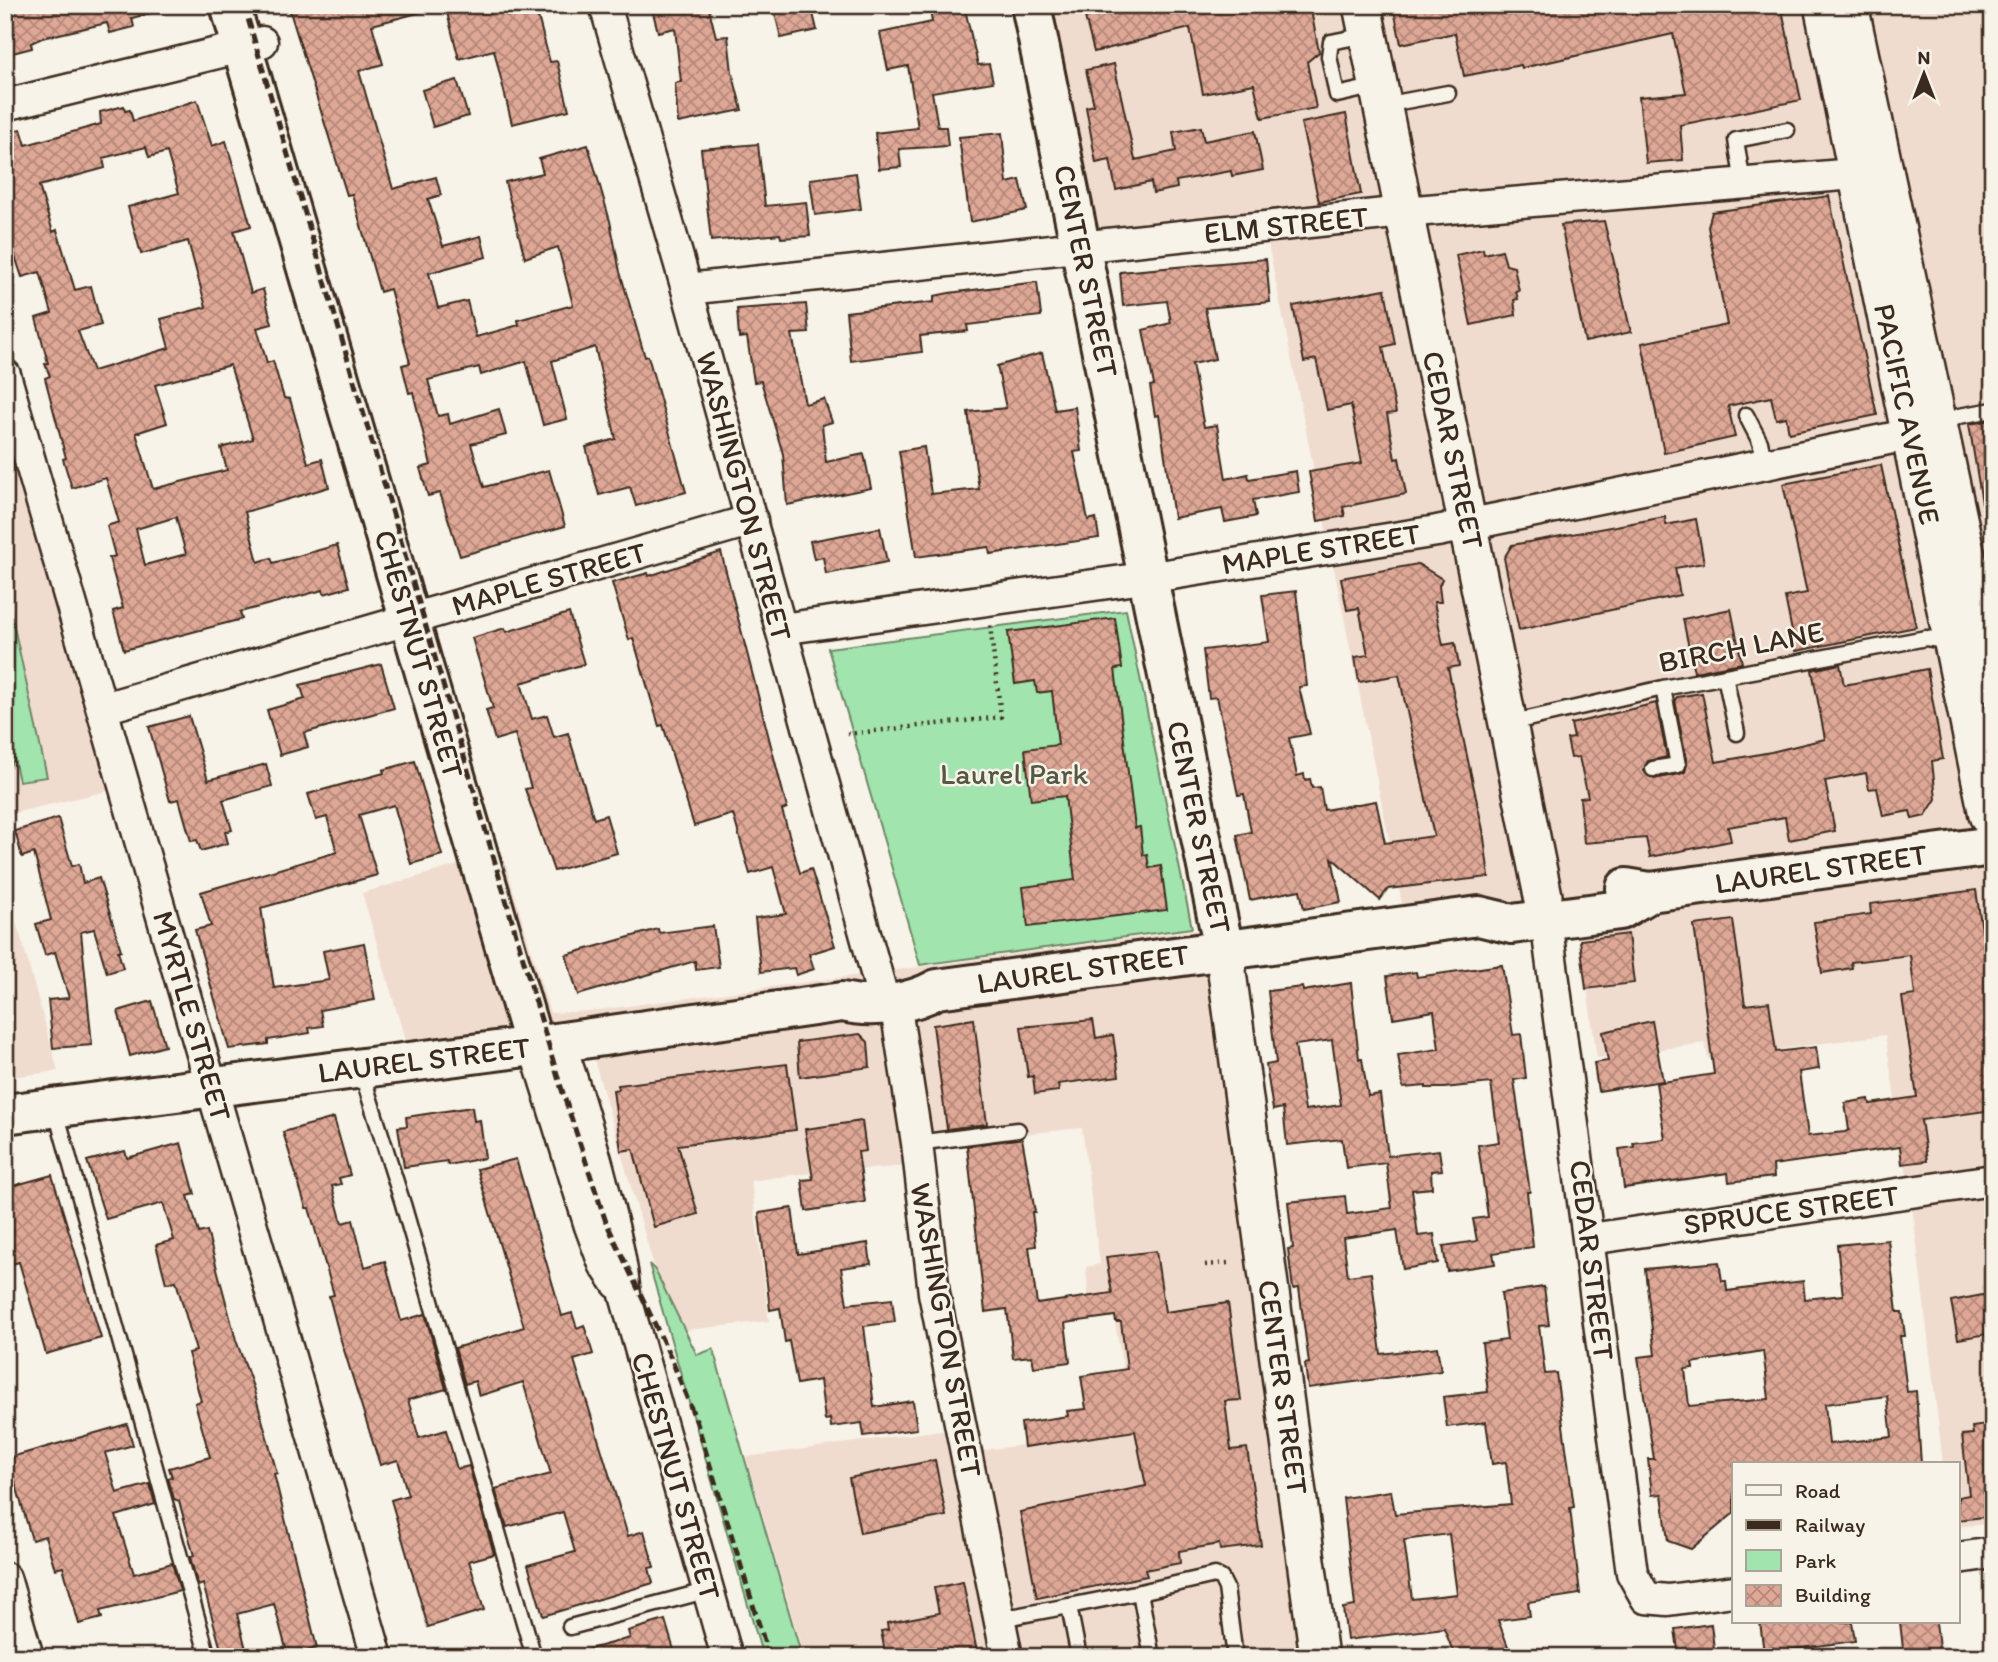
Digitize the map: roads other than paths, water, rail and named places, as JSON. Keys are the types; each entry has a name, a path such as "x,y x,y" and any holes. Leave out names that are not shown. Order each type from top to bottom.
{"main road":[{"name":"CHESTNUT STREET","path":"230,5 252,45 547,1045"},
{"name":"CHESTNUT STREET","path":"252,5 252,45"},
{"name":"CENTER STREET","path":"1031,5 1224,950"},
{"name":"LAUREL STREET","path":"5,1114 547,1045 842,1002 857,989 919,999 937,989 1479,916 1508,900 1545,908 1616,887 1650,892 1993,846"}],"street":[{"name":"WASHINGTON STREET","path":"605,5 781,629 888,994 916,1143 934,1293 1007,1657"},
{"name":"PACIFIC AVENUE","path":"1823,5 1900,270 1925,431 1968,640 1988,815 1993,821"},
{"name":"PACIFIC AVENUE","path":"1849,5 1871,172"},
{"name":"CEDAR STREET","path":"1365,20 1510,723 1545,908 1632,1573 1646,1598 1668,1600 1732,1591"},
{"path":"5,105 252,45"},
{"name":"ELM STREET","path":"687,289 1403,212 1468,200 1544,193 1743,184 1871,172"},
{"name":"MYRTLE STREET","path":"5,374 377,1657"},
{"name":"MAPLE STREET","path":"781,629 1148,578 1469,524 1925,431"},
{"name":"MAPLE STREET","path":"104,708 752,520"},
{"name":"PACIFIC AVENUE","path":"1968,640 1993,683"},
{"name":"CENTER STREET","path":"1224,950 1319,1657"},
{"name":"CHESTNUT STREET","path":"547,1045 574,1079 622,1258 625,1295 727,1657"},
{"name":"SPRUCE STREET","path":"1590,1239 1993,1180"},
{"path":"1960,1558 1993,1553"},
{"path":"5,1578 28,1657"}],"lane":[{"path":"1381,95 1448,93"},
{"path":"1743,184 1736,140 1787,130"},
{"path":"1925,431 1959,416 1993,410"},
{"path":"1746,415 1760,442 1765,465"},
{"name":"BIRCH LANE","path":"1510,723 1663,688 1926,638 1968,640"},
{"path":"1725,676 1737,733"},
{"path":"1653,769 1678,765 1663,688"},
{"path":"360,1068 403,1204 534,1657"},
{"path":"55,1108 208,1657"},
{"path":"916,1143 1018,1130"},
{"path":"1000,1619 1215,1576 1221,1577 1226,1588 1235,1657"},
{"path":"569,1627 709,1590"},
{"path":"1140,1592 1152,1657"},
{"path":"1069,1606 1079,1657"}],"railway":[{"path":"244,5 559,1081 606,1222 671,1358 697,1423 769,1657"}],"park label":[{"name":"Laurel Park","path":"1014,774"}]}
